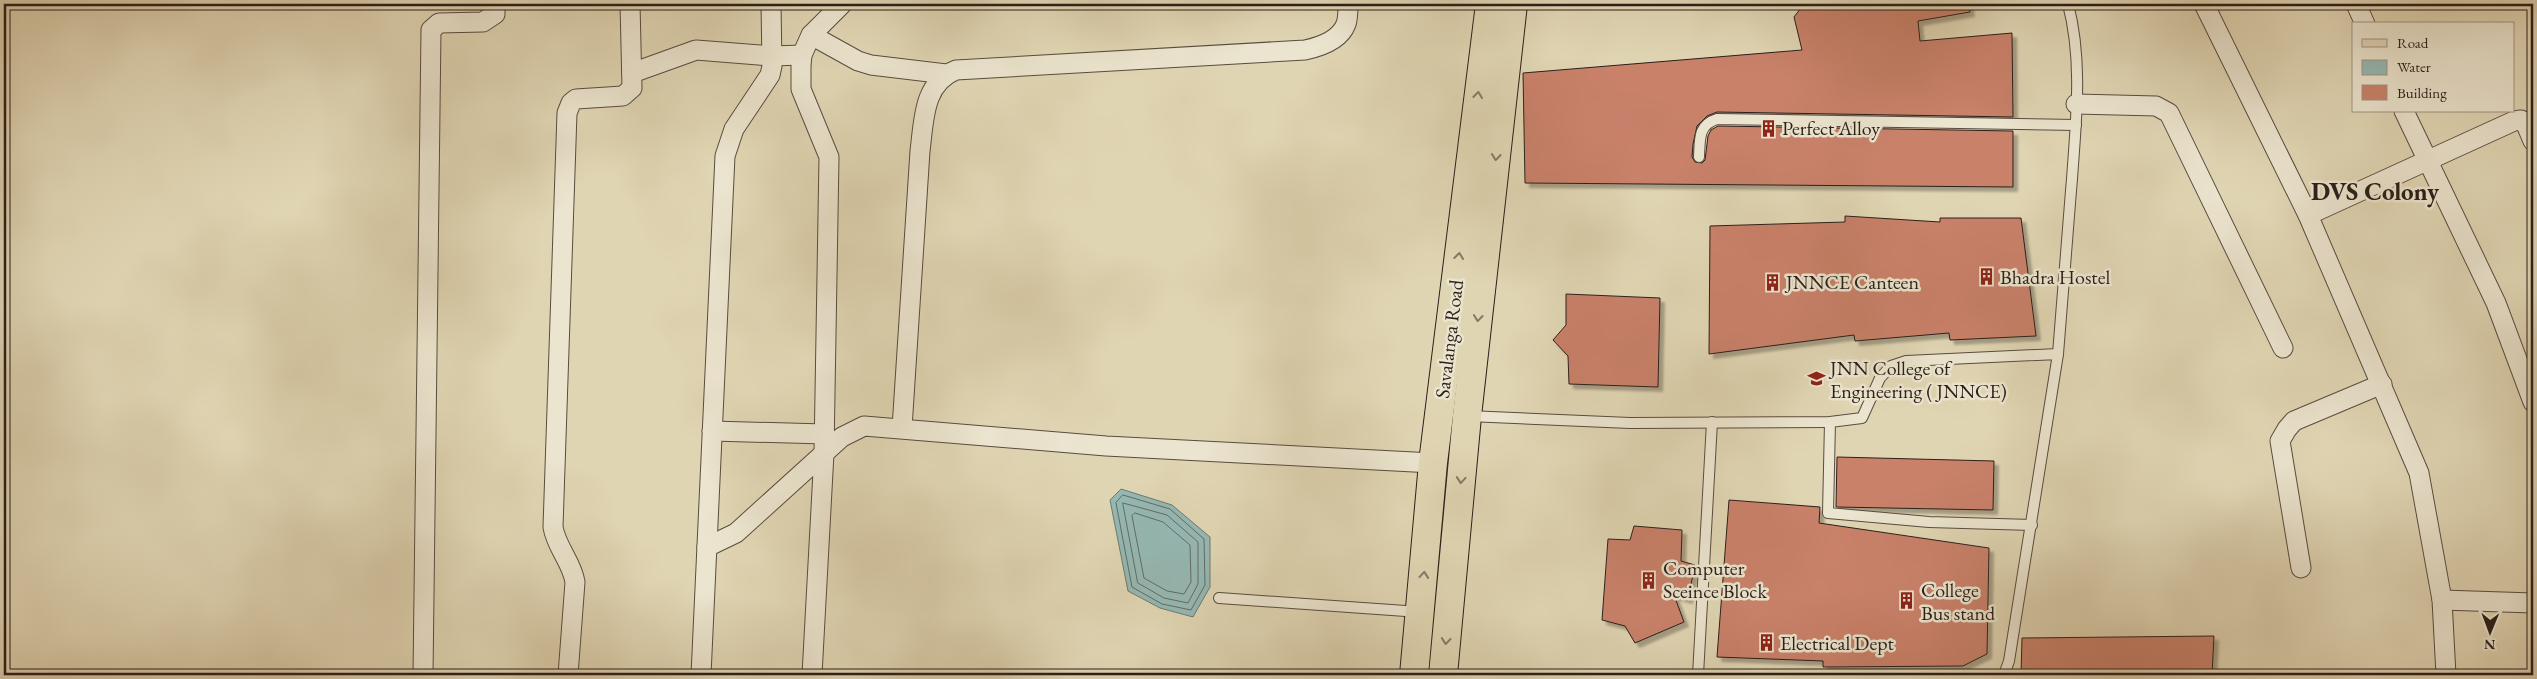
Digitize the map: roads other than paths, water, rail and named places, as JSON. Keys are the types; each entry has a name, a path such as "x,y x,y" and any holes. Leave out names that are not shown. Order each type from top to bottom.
{"main road":[{"name":"Savalanga Road","path":"1415,675 1434,463 1490,4"},
{"name":"Savalanga Road","path":"1443,675 1467,416 1513,4"}],"street":[{"path":"423,675 431,30 439,23 482,22 489,20 495,14 494,4"},
{"path":"568,675 575,582 574,573 554,536 553,527 567,114 570,103 576,99 623,96 628,94 632,88 630,4"},
{"path":"701,675 725,156 734,129 770,74 772,56 771,4"},
{"path":"812,675 825,434 829,157 802,89 802,55 811,35 842,4"},
{"path":"902,428 920,151 930,93 946,74 956,70 1305,50 1328,42 1338,34 1346,25 1348,4"},
{"path":"2204,4 2308,215 2419,472 2442,600 2446,675"},
{"path":"2356,4 2364,22"},
{"path":"811,35 858,61 871,65 946,74"},
{"path":"632,73 696,50 772,56 802,55"},
{"path":"2076,104 2156,106 2170,113 2283,348"},
{"path":"2404,112 2496,303 2533,402"},
{"path":"2308,215 2514,121 2521,120 2525,122 2533,141"},
{"path":"2300,568 2280,441 2286,429 2294,421 2382,384"},
{"path":"707,547 736,533 842,437 864,426 1106,446 1434,463"},
{"path":"712,431 825,434"},
{"path":"2442,600 2533,603"}],"lane":[{"path":"2004,675 2009,661 2032,525 2058,354 2076,125 2078,60 2074,26 2068,4"},
{"path":"1699,157 1701,130 1708,122 1717,119 2076,125"},
{"path":"1467,416 1630,422 1830,422 1862,418 1880,378 1891,366 1906,362 2058,354"},
{"path":"1698,675 1712,422"},
{"path":"1830,422 1828,513 1929,522 2032,525"},
{"path":"1219,598 1421,612"}],"water":[{"path":"1121,489 1172,505 1210,537 1210,587 1193,617 1160,608 1128,591 1110,500"}],"place":[{"name":"Perfect Alloy","path":"1768,128"},
{"name":"Bhadra Hostel","path":"1986,277"},
{"name":"JNNCE Canteen","path":"1772,282"},
{"name":"JNN College of Engineering ( JNNCE)","path":"1816,379"},
{"name":"Computer Sceince Block","path":"1649,580"},
{"name":"College Bus stand","path":"1907,601"},
{"name":"Electrical Dept","path":"1766,643"}],"district":[{"name":"DVS Colony","path":"2375,191"}]}
